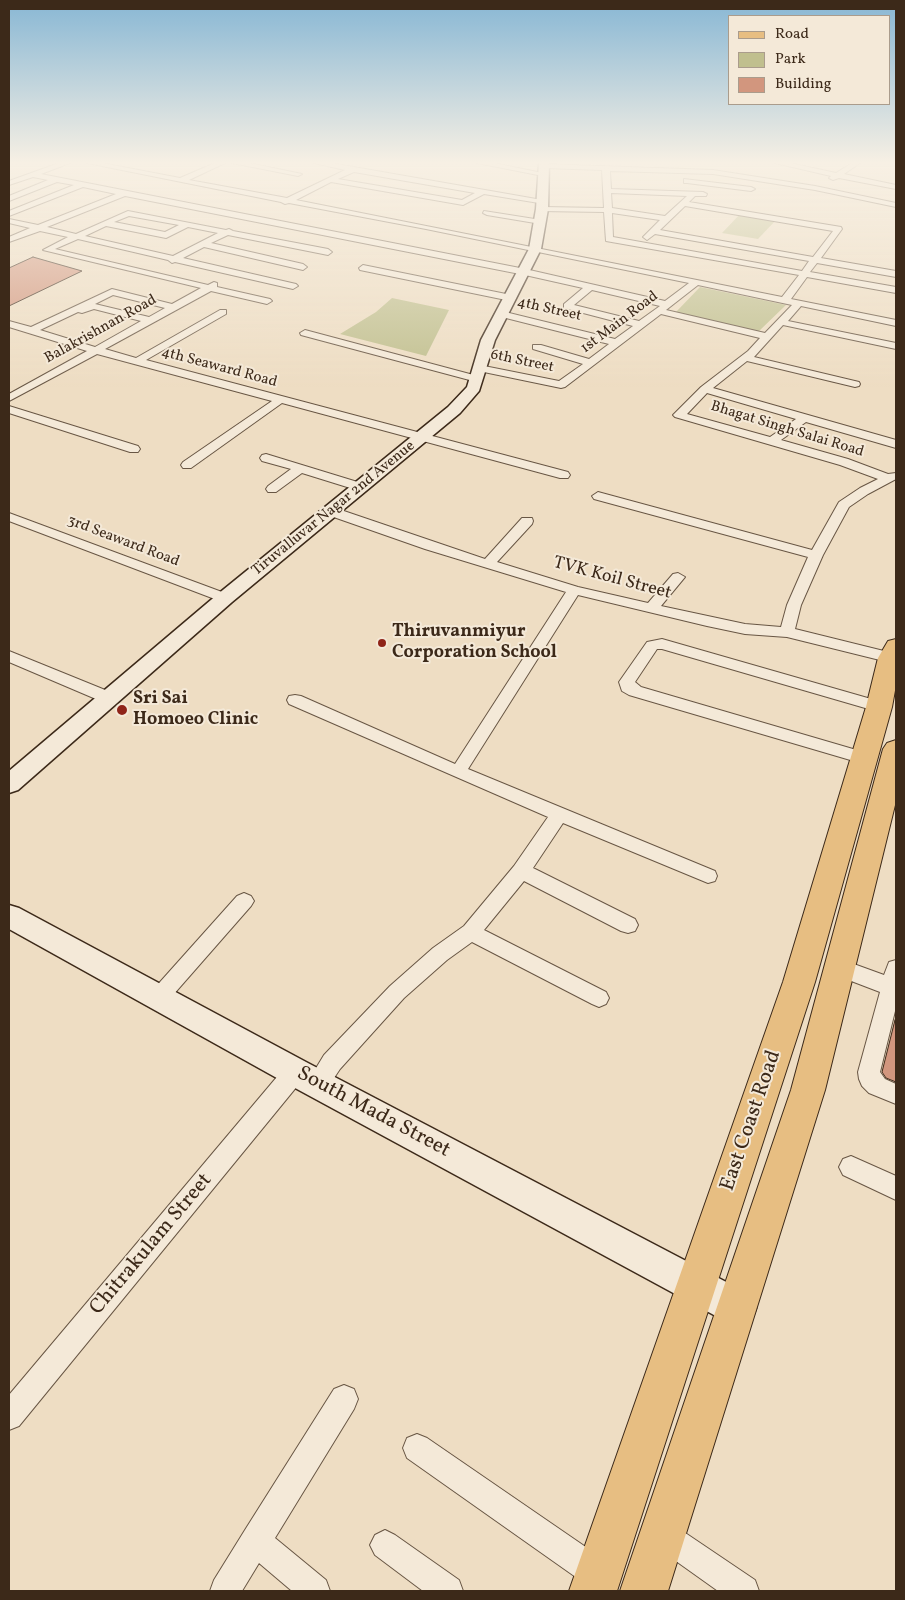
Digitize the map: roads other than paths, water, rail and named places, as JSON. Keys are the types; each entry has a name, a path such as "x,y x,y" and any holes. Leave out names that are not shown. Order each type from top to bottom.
{"main road":[{"name":"East Coast Road","path":"644,1591 661,1533 738,1308 808,1090 839,974 880,753 879,707 894,654"},
{"name":"East Coast Road","path":"596,1583 799,982 880,753"}],"street":[{"path":"73,238 48,250 268,300"},
{"path":"84,238 236,272 282,279 293,286"},
{"path":"147,273 215,238"},
{"path":"255,238 328,252"},
{"path":"294,272 352,238 392,249 525,272 669,305"},
{"path":"392,249 410,238"},
{"path":"479,238 535,249 621,260 696,282 896,323"},
{"name":"Tiruvalluvar Nagar 2nd Avenue","path":"9,784 225,598 454,410 474,388 488,340 525,272 535,249 537,238"},
{"path":"608,238 896,290"},
{"path":"621,260 647,238"},
{"path":"691,238 896,274"},
{"path":"785,300 823,250 826,238"},
{"path":"202,244 303,266"},
{"path":"372,262 364,268 511,298"},
{"name":"Balakrishnan Road","path":"9,398 236,272"},
{"name":"1st Main Road","path":"560,385 669,305 696,282"},
{"path":"590,287 568,306 641,325"},
{"path":"34,331 112,292 172,308"},
{"path":"705,389 746,358 799,303"},
{"path":"34,331 90,306 149,320"},
{"path":"138,361 223,312"},
{"path":"659,312 768,337"},
{"name":"4th Street","path":"501,314 618,343"},
{"path":"120,322 130,316"},
{"path":"781,322 896,346"},
{"name":"4th Seaward Road","path":"9,324 95,350 564,475"},
{"name":"6th Street","path":"306,333 478,374 560,385"},
{"path":"537,347 592,363"},
{"path":"746,358 855,384"},
{"path":"705,389 896,444"},
{"name":"Bhagat Singh Salai Road","path":"705,389 678,413 682,416 892,476"},
{"path":"187,465 280,400"},
{"path":"9,409 134,449"},
{"path":"772,441 805,417"},
{"path":"266,458 360,487"},
{"path":"272,489 299,469"},
{"path":"787,632 794,605 816,555 844,505 864,491 892,476"},
{"path":"598,496 816,555"},
{"name":"TVK Koil Street","path":"330,511 488,564 574,590 745,629 787,632 894,654"},
{"name":"3rd Seaward Road","path":"9,517 225,598"},
{"path":"488,564 527,521"},
{"path":"651,609 678,577"},
{"path":"458,772 574,590"},
{"path":"879,707 662,644 652,645 627,682 628,687 635,691 880,753"},
{"path":"9,656 109,698"},
{"path":"295,700 458,772 708,876"},
{"name":"Chitrakulam Street","path":"9,1416 306,1078 332,1062 398,992 440,954 471,932 521,871 559,814"},
{"path":"521,871 628,925"},
{"path":"159,997 244,901"},
{"name":"South Mada Street","path":"9,916 306,1078 738,1308"},
{"path":"471,932 599,998"},
{"path":"839,974 892,984 869,1072 870,1079 878,1086 896,1094"},
{"path":"851,1167 896,1188"},
{"path":"225,1591 344,1398"},
{"path":"417,1448 596,1583"},
{"path":"661,1533 744,1591"},
{"path":"255,1540 315,1591"},
{"path":"385,1545 448,1591"}],"place":[{"name":"Thiruvanmiyur Corporation School","path":"382,643"},
{"name":"Sri Sai Homoeo Clinic","path":"122,710"}]}
